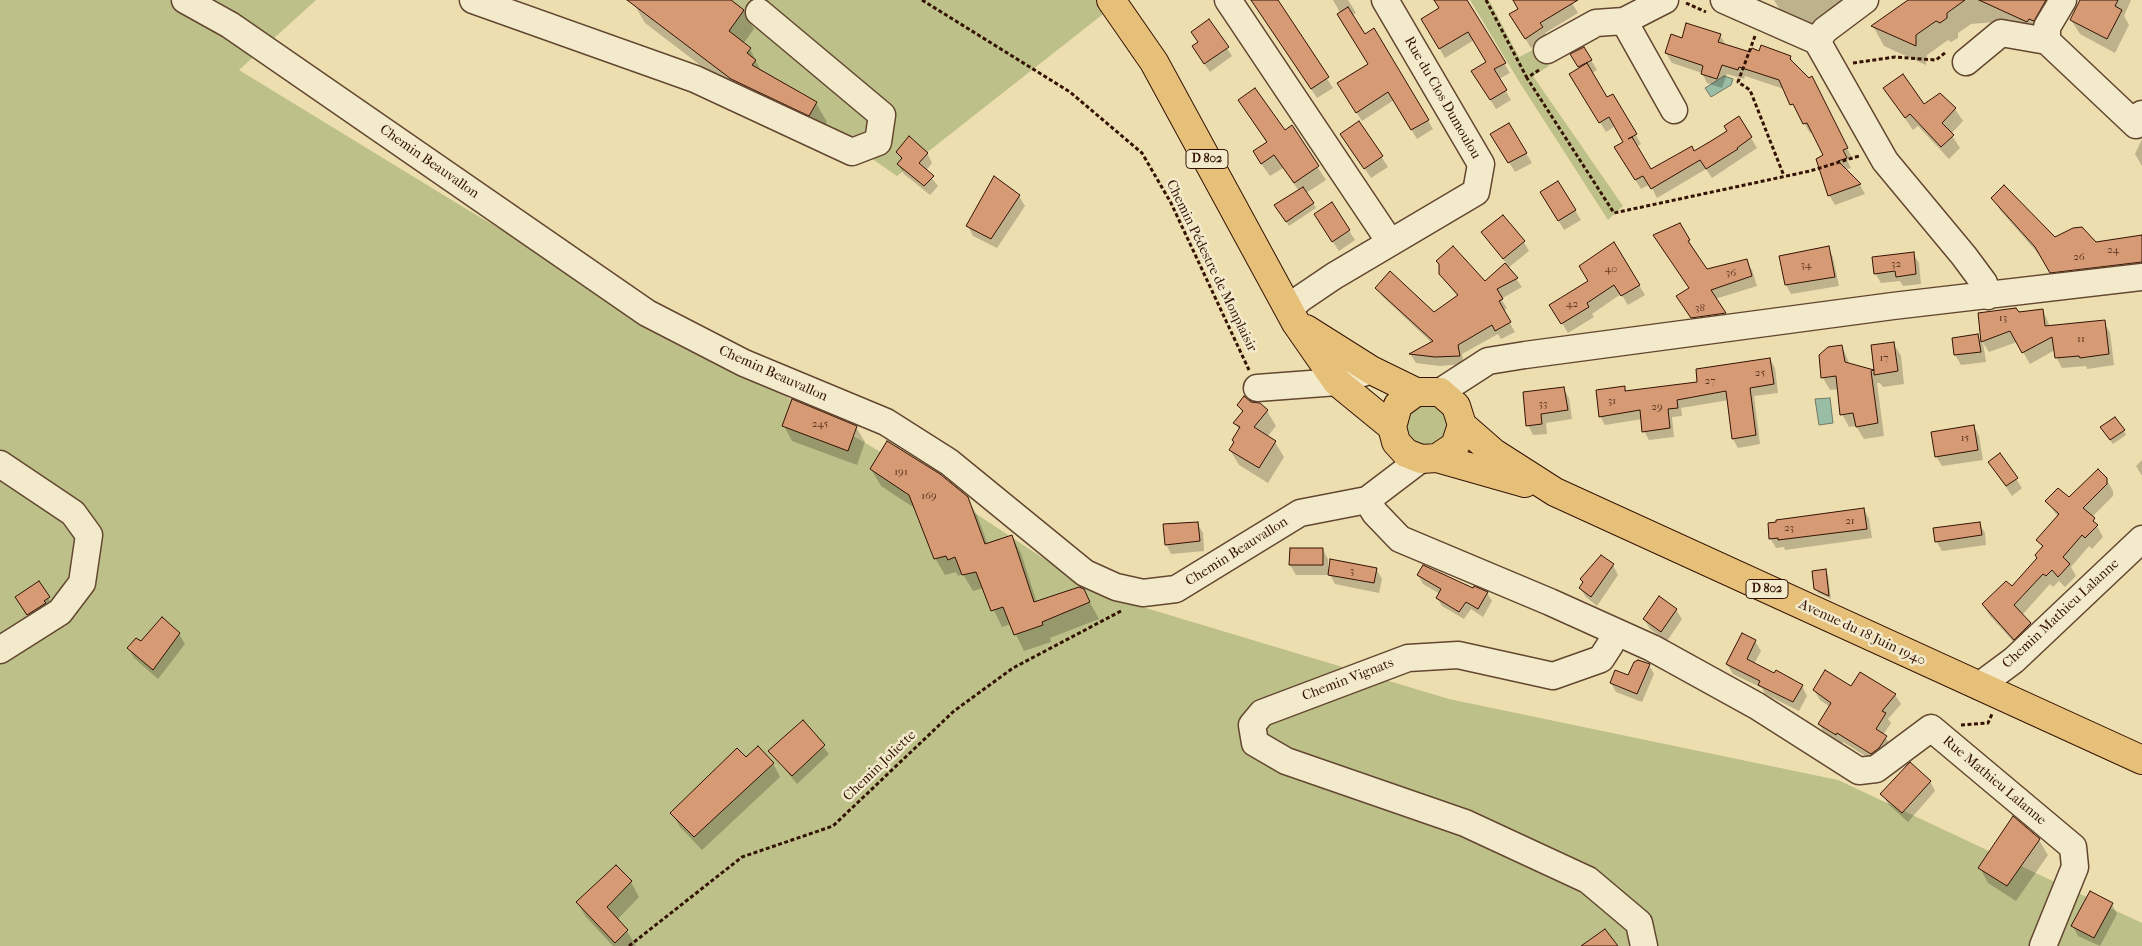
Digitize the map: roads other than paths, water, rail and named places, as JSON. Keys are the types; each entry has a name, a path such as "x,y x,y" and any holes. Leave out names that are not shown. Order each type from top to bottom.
{"main road":[{"name":"D 802","path":"1111,0 1154,62 1293,317 1337,382 1394,435"},
{"name":"D 802","path":"1293,317 1371,370 1444,404"},
{"path":"1444,404 1455,446 1429,459 1406,453 1394,435 1398,405 1444,404"},
{"name":"Avenue du 18 Juin 1940","path":"1444,404 1494,453 1555,492 2142,760"},
{"name":"Avenue du 18 Juin 1940","path":"1429,459 1555,492"}],"street":[{"name":"Chemin Beauvallon","path":"185,0 230,25 647,313 744,363 886,422 949,462 1085,573 1116,587 1143,593 1176,589 1300,513 1374,496 1429,459"},
{"path":"473,0 695,80 852,152 878,142 882,115 759,12"},
{"path":"1228,0 1390,242"},
{"name":"Rue du Clos Dumoulou","path":"1293,317 1300,299 1334,276 1476,192 1481,164 1384,0"},
{"path":"1547,50 1596,23 1624,21 1665,0"},
{"path":"1724,0 1817,41 1885,161 1984,283 1988,296"},
{"path":"1817,41 1825,30 1865,0"},
{"path":"2047,41 2047,27 2063,0"},
{"path":"1624,21 1674,110"},
{"path":"1966,62 2001,33 2047,41 2136,125 2142,114"},
{"path":"1444,404 1488,362 1893,306 2142,277"},
{"path":"1257,388 1337,382 1371,370"},
{"path":"1394,435 1391,469 1374,496 1375,513 1400,539 1550,602 1615,633"},
{"path":"0,464 73,513 89,535 82,583 60,612 0,650"},
{"name":"Chemin Mathieu Lalanne","path":"1990,691 2014,660 2142,539"},
{"name":"Rue Mathieu Lalanne","path":"1615,633 1652,648 1757,706 1859,771 1876,769 1931,728 2074,848 2076,867 2044,946"},
{"name":"Chemin Vignats","path":"1615,633 1601,659 1553,676 1458,655 1408,658 1262,714 1252,725 1255,743 1286,761 1465,823 1588,880 1639,923 1644,946"}]}
